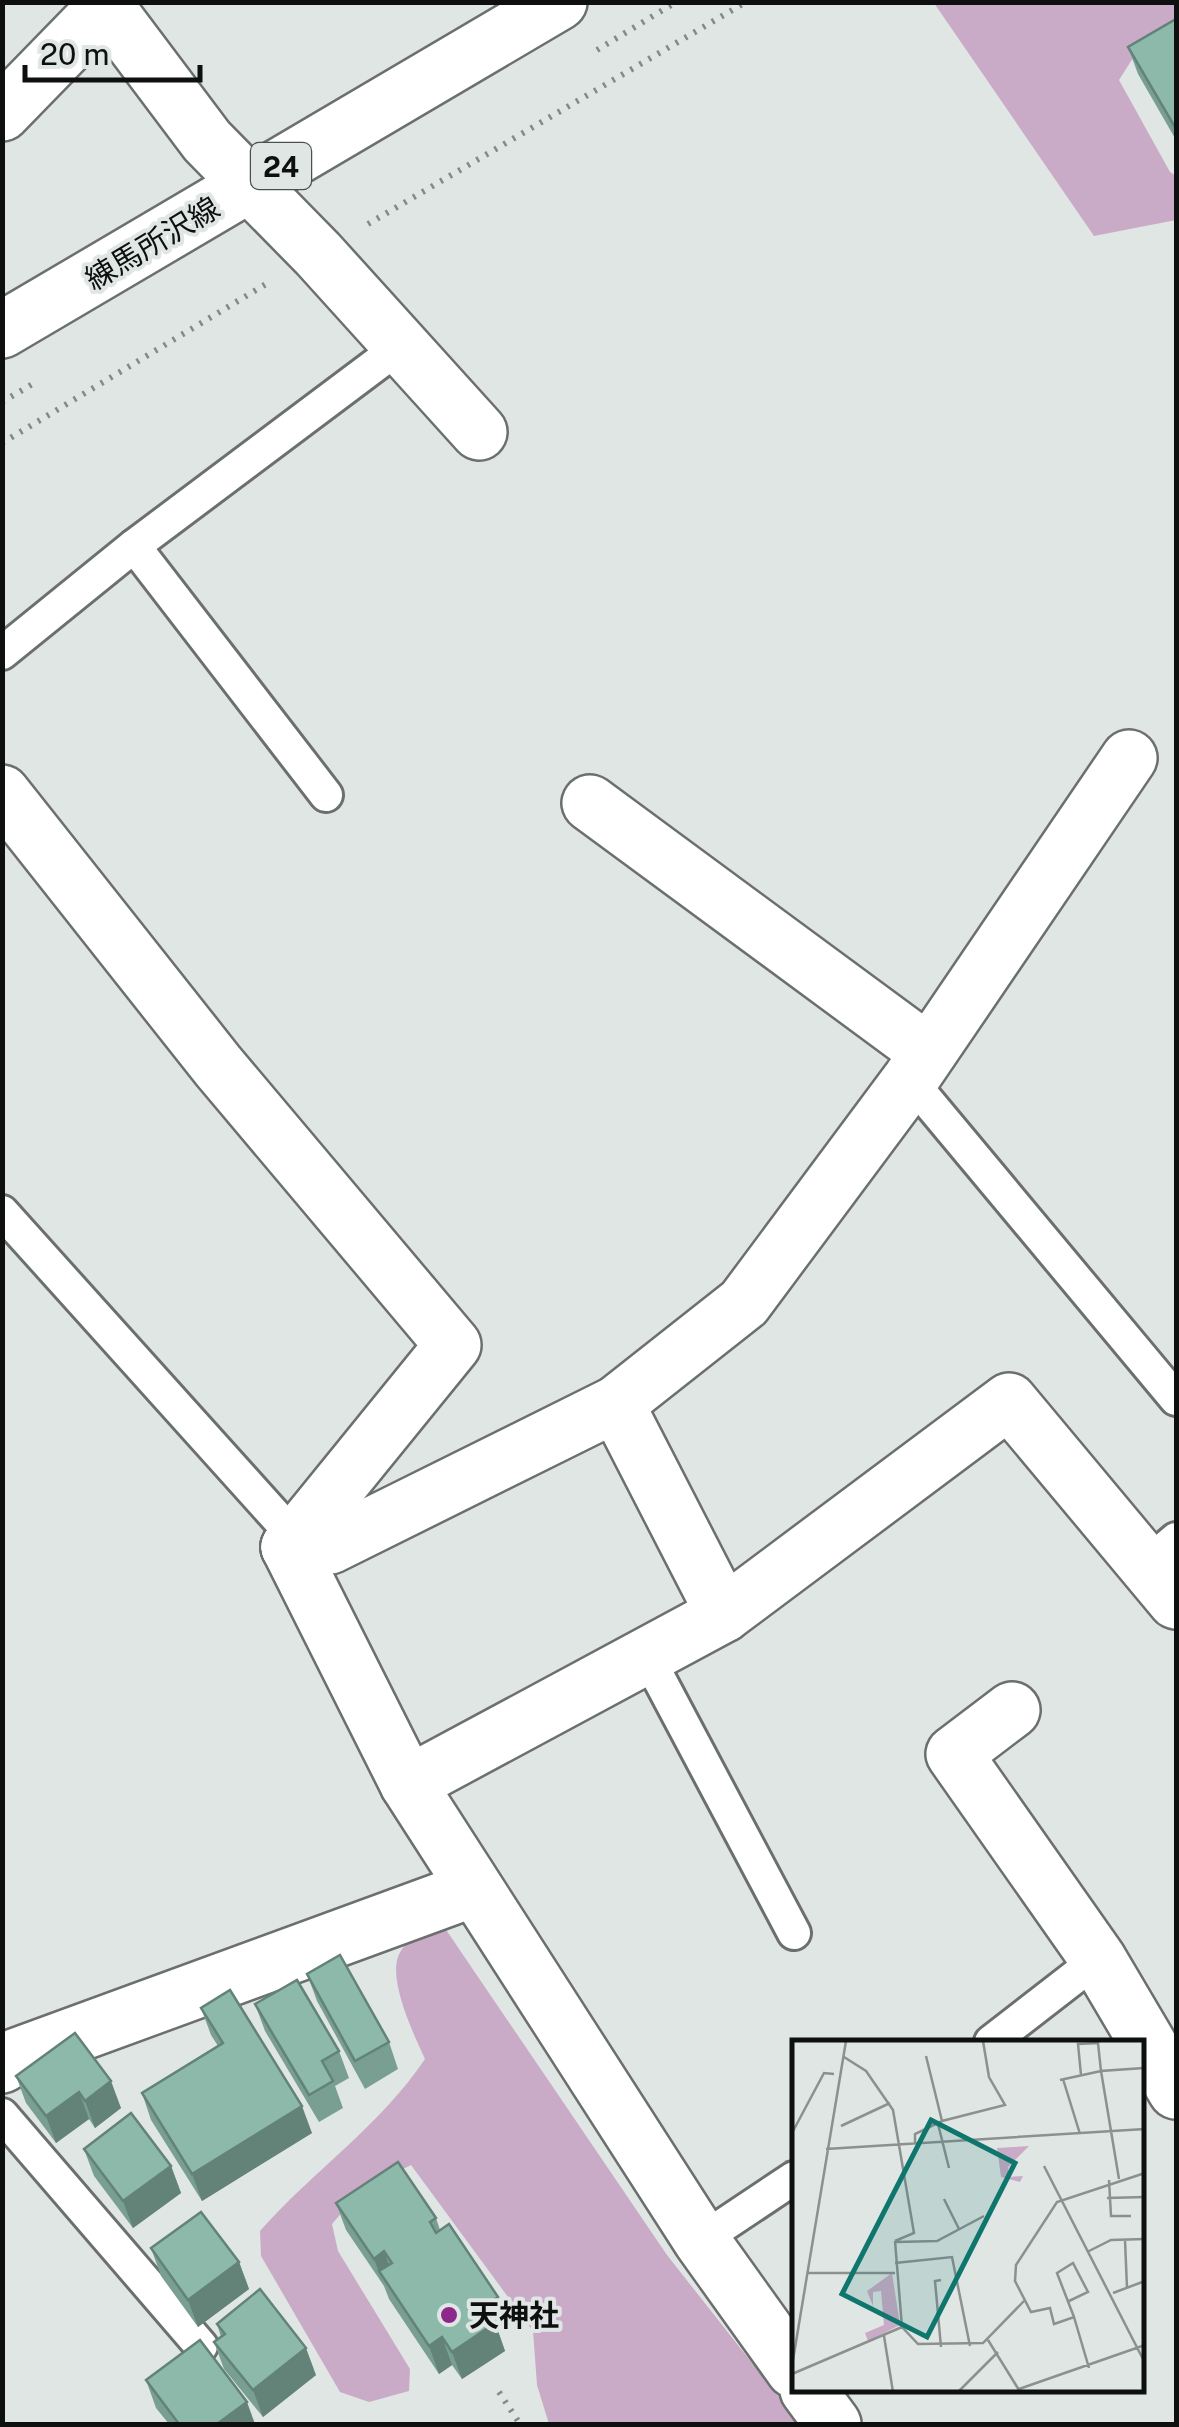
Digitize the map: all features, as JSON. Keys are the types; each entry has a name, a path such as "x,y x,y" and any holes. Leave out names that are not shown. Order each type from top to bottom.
{"street":[{"name":"練馬所沢線","path":"2,330 559,2"},
{"path":"2,113 108,5 207,141 318,254 479,432"},
{"path":"289,1547 330,1546 616,1404 744,1303 919,1066 1129,758"},
{"path":"2,793 218,1066 452,1345 289,1547"},
{"path":"590,802 919,1066"},
{"path":"408,1784 724,1614 1009,1402 1167,1568"},
{"path":"616,1404 724,1614"},
{"path":"289,1547 408,1784 473,1890 701,2240 792,2367"},
{"path":"1012,1710 954,1754 1098,1959 1176,2091"},
{"path":"2,2064 473,1890"},
{"path":"809,2392 833,2424"}],"lane":[{"path":"2,653 134,546 402,344"},
{"path":"134,546 326,794"},
{"path":"919,1066 1176,1399"},
{"path":"2,1212 281,1522 289,1547"},
{"path":"646,1654 794,1933"},
{"path":"994,2040 1098,1959"},
{"path":"2,2115 201,2346"},
{"path":"701,2240 792,2179"}],"path":[{"path":"2,443 746,2"},
{"path":"499,2392 520,2424"}],"shaded area":[{"path":"934,3 1176,3 1176,20 1140,47 1119,80 1170,172 1176,176 1176,220 1094,236"},
{"path":"434,1912 667,2255 800,2424 549,2424 537,2385 533,2331 411,2165 368,2190 332,2224 338,2251 410,2369 409,2391 369,2402 340,2392 261,2256 260,2231 388,2106 425,2059 404,2009 396,1968 404,1946"}],"building":[{"path":"1176,19 1176,129 1128,47"},
{"path":"340,1955 389,2042 355,2061 307,1974"},
{"path":"297,1980 339,2051 322,2061 333,2081 309,2095 255,2004"},
{"path":"230,1990 302,2106 192,2174 142,2093 223,2043 201,2008"},
{"path":"75,2033 111,2081 85,2101 79,2092 46,2116 16,2076"},
{"path":"131,2113 171,2166 123,2201 84,2149"},
{"path":"398,2162 436,2218 430,2222 436,2233 449,2224 498,2297 484,2306 495,2323 452,2352 442,2337 429,2346 379,2271 392,2263 384,2251 374,2259 336,2203"},
{"path":"201,2212 239,2262 188,2300 151,2248"},
{"path":"260,2289 306,2348 253,2390 214,2342 225,2334 217,2324"},
{"path":"200,2340 247,2402 217,2424 179,2424 146,2380"}],"place":[{"name":"天神社","path":"449,2315"}]}
